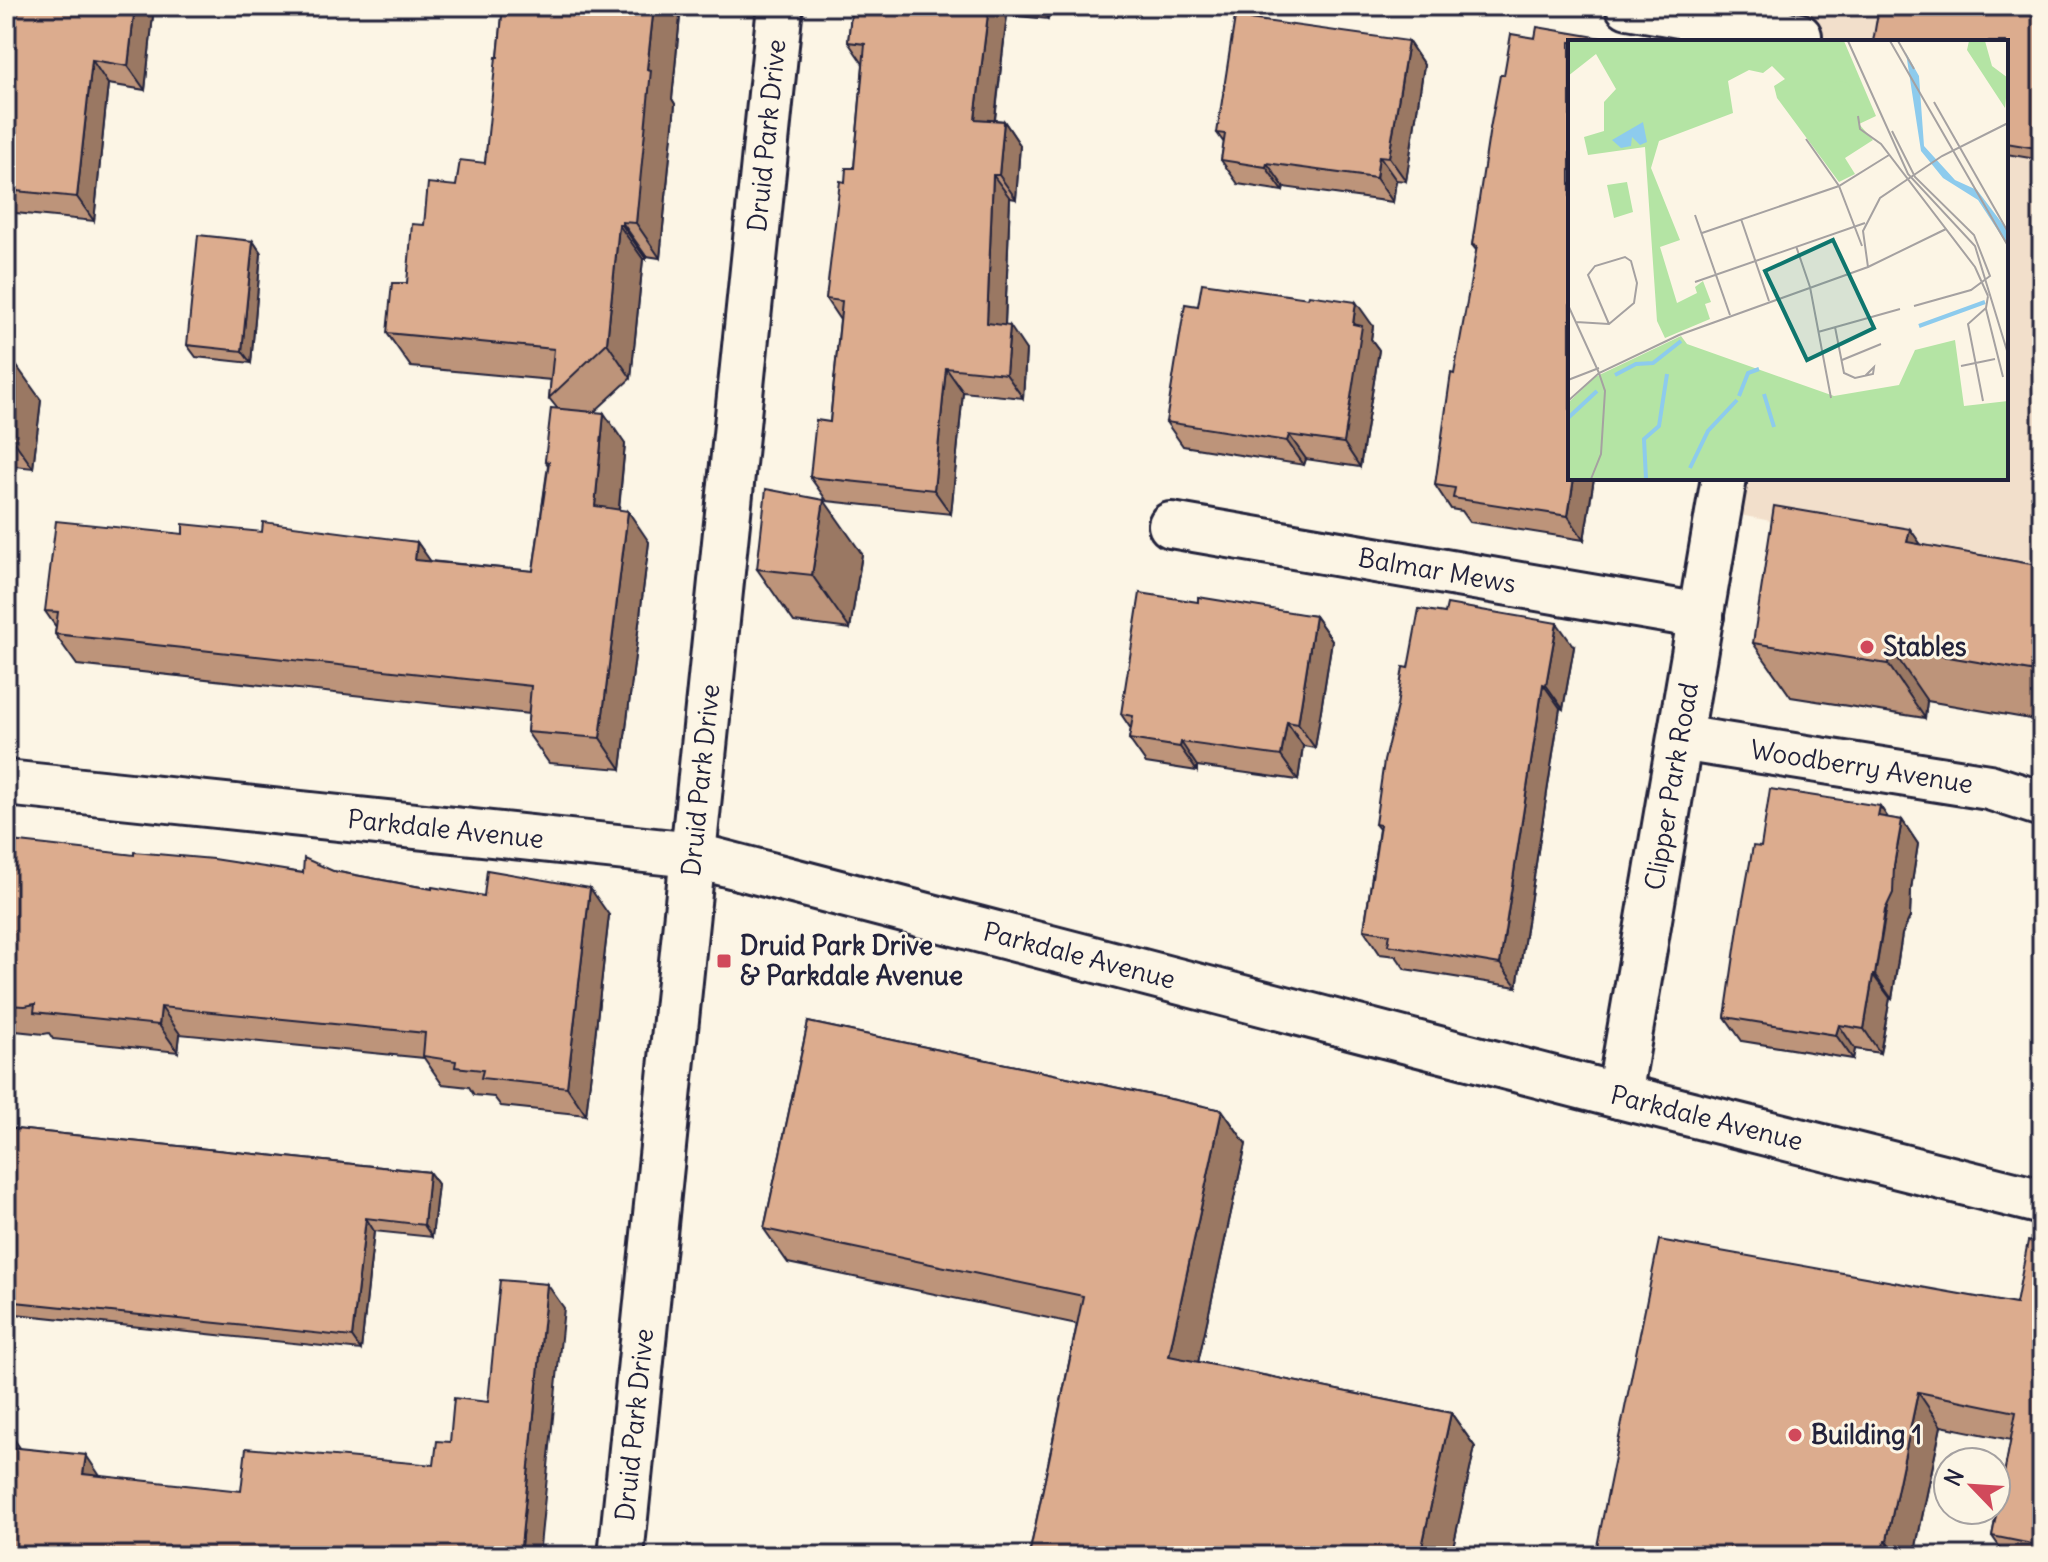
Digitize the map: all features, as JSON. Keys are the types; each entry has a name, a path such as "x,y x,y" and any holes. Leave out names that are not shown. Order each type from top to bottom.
{"street":[{"name":"Druid Park Drive","path":"621,1556 780,6"},
{"path":"1628,6 1801,28"},
{"name":"Clipper Park Road","path":"1619,1096 1724,480"},
{"name":"Balmar Mews","path":"1171,525 1701,616"},
{"name":"Woodberry Avenue","path":"1680,738 1989,787 2042,804"},
{"name":"Parkdale Avenue","path":"6,783 693,855 1619,1096 2042,1202"}],"shaded area":[{"path":"1802,6 2042,6 2042,573 1719,511 1724,480 2008,480 2008,40 1796,40"}],"building":[{"path":"6,6 135,6 128,66 92,60 77,197 6,190"},
{"path":"503,6 654,6 636,223 622,222 619,225 607,343 549,398 554,349 387,333 392,283 407,283 412,224 424,225 428,183 456,186 460,160 485,163"},
{"path":"852,6 989,6 975,119 1004,121 999,175 993,175 987,323 1010,326 1006,374 946,368 934,490 810,477 816,420 830,422 842,301 826,299 840,181 845,182 846,168 854,168 865,44 848,42"},
{"path":"1879,6 2042,6 2042,149 2008,143 2008,40 1873,40"},
{"path":"1235,17 1408,41 1389,157 1379,156 1376,178 1221,160 1225,134 1217,133"},
{"path":"1537,27 1613,40 1568,40 1568,480 1574,480 1568,516 1453,498 1455,488 1435,485 1451,373 1454,374 1477,246 1472,245 1500,75 1504,75 1511,34 1535,38"},
{"path":"198,235 253,241 242,351 187,345"},
{"path":"1202,283 1356,302 1353,324 1362,326 1344,443 1289,435 1287,441 1166,422 1185,304 1198,306"},
{"path":"6,357 11,358 6,401"},
{"path":"551,408 604,413 595,506 628,511 600,738 527,732 531,686 55,634 58,612 45,611 56,521 183,534 183,524 262,532 263,522 417,542 415,560 533,571 549,462 545,461"},
{"path":"766,489 824,500 812,575 757,569"},
{"path":"1774,506 1910,529 1907,542 2042,566 2042,673 1890,647 1888,664 1753,643"},
{"path":"1140,593 1198,602 1198,597 1315,616 1298,724 1287,722 1281,756 1181,742 1180,747 1129,739 1133,716 1121,714"},
{"path":"1447,604 1557,623 1546,685 1543,684 1500,964 1388,945 1390,934 1364,930 1380,825 1375,824 1384,761 1403,667 1408,668 1419,609 1445,613"},
{"path":"1770,789 1880,806 1878,816 1902,820 1894,865 1893,893 1885,910 1864,1029 1839,1025 1836,1035 1725,1017 1753,846 1761,847"},
{"path":"6,842 134,855 134,852 213,859 303,873 304,858 333,871 484,896 487,870 590,888 567,1087 481,1078 483,1070 455,1067 456,1061 423,1056 425,1033 161,1007 159,1025 34,1012 35,1004 6,1005"},
{"path":"808,1022 1222,1110 1169,1356 1451,1413 1420,1556 1029,1556 1083,1296 764,1229"},
{"path":"6,1128 429,1172 424,1225 366,1218 352,1337 6,1301"},
{"name":"Building 1","path":"1659,1240 2016,1304 2028,1241 2042,1243 2042,1546 1992,1536 1994,1526 2012,1526 2012,1446 2009,1446 2016,1412 1918,1392 1882,1556 1595,1556"},
{"path":"500,1280 547,1284 520,1556 6,1556 6,1434 11,1435 10,1447 86,1455 83,1474 241,1491 246,1448 434,1465 437,1441 450,1442 454,1398 488,1402"}],"place":[{"name":"Stables","path":"1867,647"},
{"name":"Druid Park Drive & Parkdale Avenue","path":"724,961"},
{"name":"Building 1","path":"1795,1435"}]}
